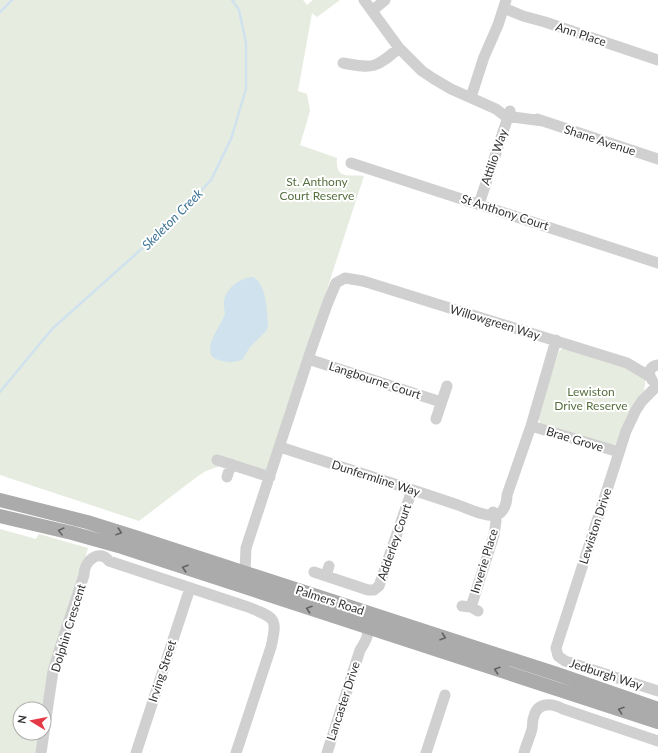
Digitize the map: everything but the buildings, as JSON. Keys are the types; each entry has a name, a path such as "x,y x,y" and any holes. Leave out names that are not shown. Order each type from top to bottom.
{"main road":[{"name":"Palmers Road","path":"0,500 110,529 560,675 658,709"},
{"name":"Palmers Road","path":"0,516 109,543 658,722"}],"street":[{"name":"Shane Avenue","path":"364,0 399,48 422,71 443,85 471,97 494,103 509,114 529,114 543,121 658,159"},
{"path":"372,11 386,0"},
{"path":"471,97 484,57 498,25 505,18 507,4"},
{"name":"Ann Place","path":"507,4 529,19 545,22 658,60"},
{"path":"343,63 365,67 374,66 383,61 399,48"},
{"path":"458,92 477,76"},
{"name":"Attilio Way","path":"479,204 509,114"},
{"name":"St Anthony Court","path":"351,162 658,263"},
{"name":"Willowgreen Way","path":"239,570 308,359 328,302 340,276 363,281 628,363 642,370 654,380"},
{"path":"494,514 507,495 531,426 556,340"},
{"name":"Langbourne Court","path":"308,359 442,402"},
{"name":"Willowgreen Way","path":"628,363 657,365"},
{"name":"Lewiston Drive","path":"557,654 557,641 619,452 629,424 654,380 650,369 657,365"},
{"path":"436,419 447,386"},
{"name":"Brae Grove","path":"531,426 619,452"},
{"name":"Dunfermline Way","path":"280,447 484,515 494,514"},
{"path":"217,460 270,477"},
{"path":"227,477 231,464"},
{"name":"Adderley Court","path":"314,572 327,571 368,590 374,590 379,586 382,581 412,490"},
{"name":"Inverie Place","path":"470,608 494,535 496,521 494,514"},
{"name":"Dolphin Crescent","path":"41,753 53,671 84,575 92,564 109,561 248,607 269,615 273,619 275,631 271,647 236,753"},
{"name":"Irving Street","path":"136,753 190,588"},
{"path":"354,608 366,621 363,626"},
{"name":"Lancaster Drive","path":"327,753 360,650 368,637 363,626"},
{"name":"Jedburgh Way","path":"557,654 565,661 658,691"},
{"path":"426,753 445,694"},
{"path":"524,753 532,727 545,709 562,709 657,740"}],"green space":[{"name":"St. Anthony Court Reserve","path":"0,0 303,0 307,5 313,0 340,0 317,17 312,13 298,91 307,94 310,111 300,145 337,158 338,170 344,175 364,176 269,467 265,470 220,466 206,471 139,521 0,475"},
{"name":"Lewiston Drive Reserve","path":"564,348 628,366 646,378 644,391 616,444 613,446 541,424 537,417 559,351"},
{"path":"0,529 36,539 39,534 88,548 46,701 12,701 12,741 41,741 39,753 0,753"}],"water":[{"path":"253,277 258,281 264,292 267,313 267,330 249,348 243,359 231,362 219,360 213,357 210,353 210,347 215,333 225,315 224,301 228,291 232,286 242,280"}],"waterway":[{"path":"0,12 12,0"},
{"name":"Skeleton Creek","path":"0,392 52,329 175,219 211,180 231,139 246,89 246,43 239,10 232,0"}]}
